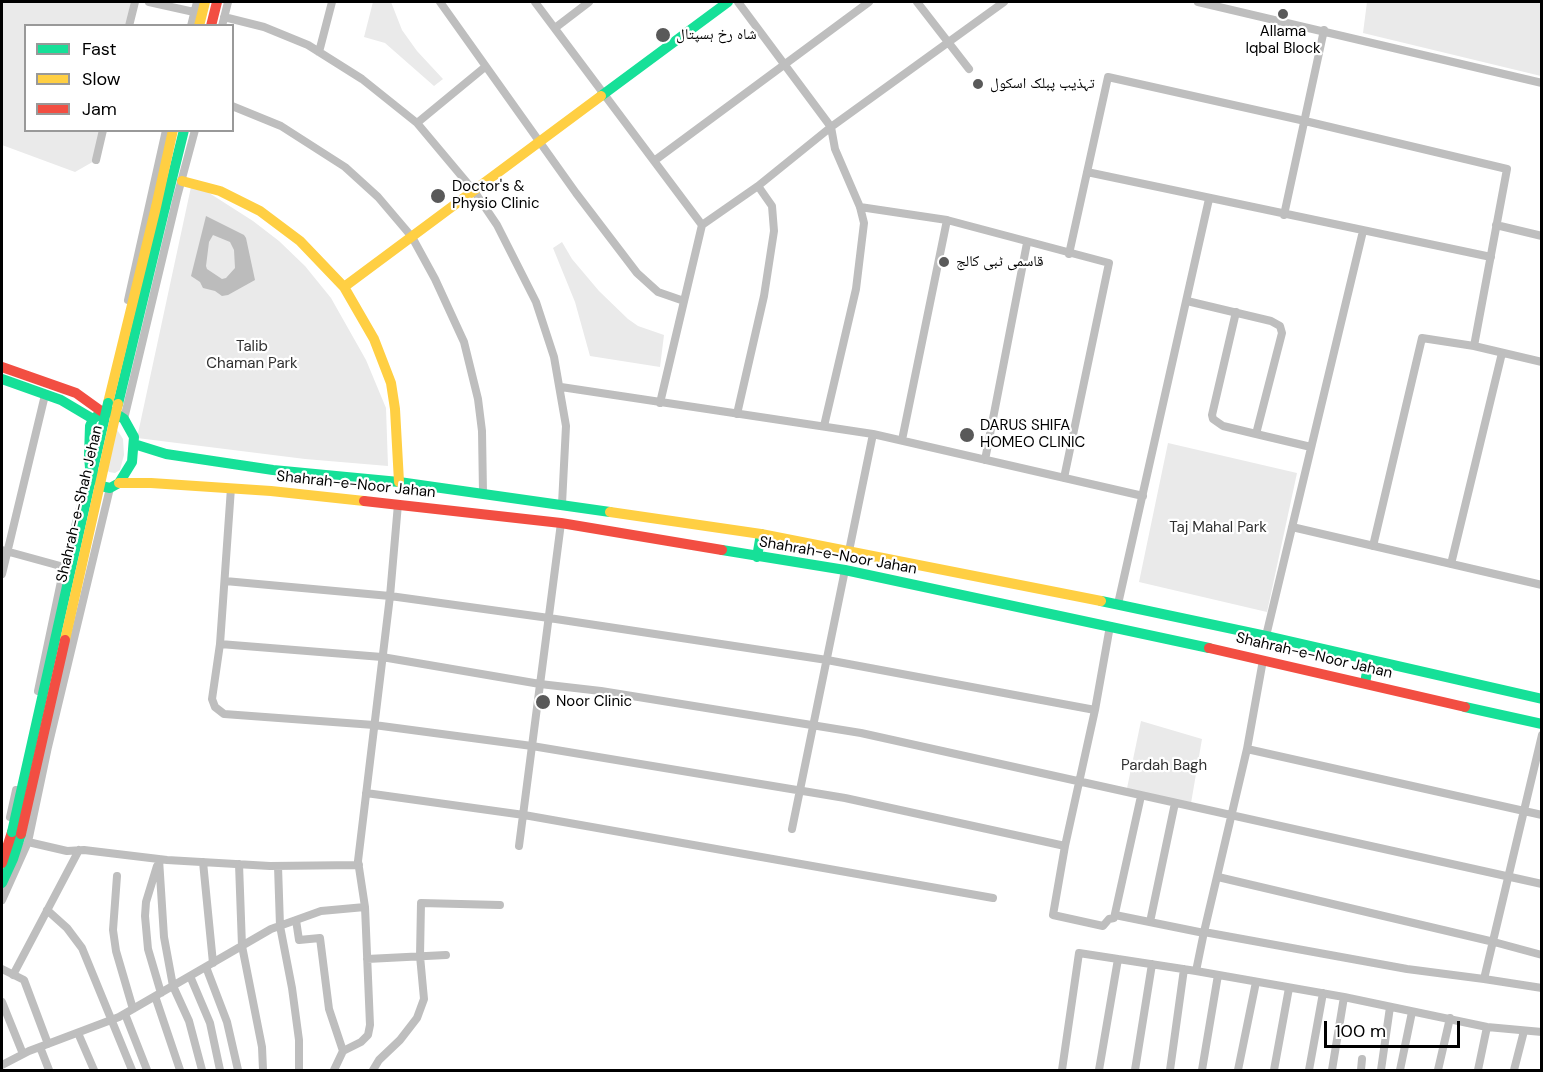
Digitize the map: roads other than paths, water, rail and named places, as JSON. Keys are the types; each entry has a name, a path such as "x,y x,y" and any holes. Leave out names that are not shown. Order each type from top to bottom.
{"main road":[{"path":"200,24 205,2"},
{"path":"212,24 217,2"},
{"path":"344,287 728,2"},
{"name":"Shahrah-e-Shah Jehan","path":"2,863 19,805 108,403 173,132"},
{"name":"Shahrah-e-Shah Jehan","path":"2,883 13,860 28,807 118,404 184,132"},
{"path":"182,181 220,191 267,216 300,241 344,287 374,339 391,383 395,409 399,482"},
{"path":"2,367 76,393 99,413"},
{"path":"2,380 99,413 124,419 134,437 132,462 115,486 101,486 90,468 89,433 99,413"},
{"name":"Shahrah-e-Noor Jahan","path":"134,444 166,454 273,470 483,493 761,534 1118,604 1542,699"},
{"path":"271,491 273,470"},
{"name":"Shahrah-e-Noor Jahan","path":"115,486 151,483 271,491 615,531 757,557 845,570 1010,604 1542,724"},
{"path":"615,531 618,512"},
{"path":"757,557 761,534"},
{"path":"1010,604 1014,583"},
{"path":"1365,683 1370,661"}],"street":[{"path":"130,24 135,2"},
{"path":"149,2 194,12"},
{"path":"191,24 197,2"},
{"path":"228,2 223,21 264,27 308,45 362,79 417,123 474,190 497,225 536,302 554,357 567,426 562,504"},
{"path":"319,52 332,2"},
{"path":"440,2 485,67 637,273 658,292 684,301"},
{"path":"535,2 702,225"},
{"path":"555,28 589,2"},
{"path":"738,2 831,127 836,149 860,207 864,223 856,289 824,426"},
{"path":"654,160 869,2"},
{"path":"917,2 969,69"},
{"path":"660,403 702,225 758,186 831,127 1004,2"},
{"path":"1198,2 1542,83"},
{"path":"1284,215 1324,30"},
{"path":"417,123 485,67"},
{"path":"1069,254 1108,77 1305,121 1507,169 1474,346"},
{"path":"234,107 281,126 345,168 378,197 412,237 435,279 464,342 478,399 482,431 483,493"},
{"path":"96,160 103,132"},
{"path":"99,413 166,132"},
{"path":"124,419 194,132"},
{"path":"1087,172 1491,257"},
{"path":"737,414 764,296 774,231 772,206 758,186"},
{"path":"152,190 177,197"},
{"path":"1118,604 1209,199"},
{"path":"860,207 947,220 1109,263 1064,478"},
{"path":"902,440 947,220"},
{"path":"1496,225 1542,236"},
{"path":"1266,636 1363,231"},
{"path":"985,460 1027,243"},
{"path":"1186,300 1271,321 1282,329 1256,434"},
{"path":"1236,312 1212,415 1213,419 1223,426 1311,447"},
{"path":"1373,546 1422,338 1474,346 1542,362"},
{"path":"1451,564 1502,353"},
{"path":"561,387 873,434 1143,496"},
{"path":"2,574 4,550 45,395"},
{"path":"849,551 873,434"},
{"path":"2,850 26,751 64,567 90,468"},
{"path":"2,900 28,842 50,736 115,486"},
{"path":"231,488 220,644 212,699 215,707 224,714 374,725 532,746 845,798 1065,846"},
{"path":"334,1071 343,1052 361,1042 368,1035 370,1025 365,907 358,865 390,596 398,504"},
{"path":"519,846 561,523"},
{"path":"1292,527 1540,585 1542,574"},
{"path":"4,550 64,567"},
{"path":"792,829 845,570"},
{"path":"225,581 390,596 549,618 827,660 1095,710"},
{"path":"1110,626 1053,915 1103,926 1109,919 1114,919 1141,796"},
{"path":"220,644 382,657 540,684 601,691 813,724 1542,884"},
{"path":"1196,971 1247,748 1263,660"},
{"path":"1484,979 1542,735"},
{"path":"1247,748 1542,815"},
{"path":"366,794 524,815 993,898"},
{"path":"1150,922 1175,803"},
{"path":"28,842 67,851 78,850 159,859 278,866 358,865"},
{"path":"13,975 78,850"},
{"path":"159,859 164,937 173,986 189,1021 202,1071"},
{"path":"159,859 146,902 148,949 158,995 180,1071"},
{"path":"203,862 209,965 227,1022 238,1071"},
{"path":"239,864 242,946 262,1047 263,1071"},
{"path":"278,866 280,926 299,1040 299,1071"},
{"path":"117,876 113,930 116,951 133,1009"},
{"path":"1218,877 1542,955"},
{"path":"373,1071 379,1060 400,1040 417,1017 424,999 420,956 421,903 500,905"},
{"path":"4,1066 23,1054 125,1014 280,926 321,911 365,907"},
{"path":"47,910 67,928 82,948 132,1071"},
{"path":"1115,915 1396,967 1542,988"},
{"path":"296,920 299,940 320,938 328,1009 343,1052"},
{"path":"1062,1071 1079,953 1323,993 1486,1027 1542,1032"},
{"path":"367,958 446,954"},
{"path":"1099,1071 1118,959"},
{"path":"1135,1071 1152,964"},
{"path":"2,969 24,980 48,1044"},
{"path":"1170,1071 1184,969"},
{"path":"1205,1070 1218,975"},
{"path":"190,976 210,1023 220,1071"},
{"path":"1238,1071 1256,982"},
{"path":"1274,1071 1289,988"},
{"path":"1309,1071 1323,993"},
{"path":"1332,1071 1344,997"},
{"path":"2,1002 23,1054"},
{"path":"1381,1071 1390,1007"},
{"path":"1400,1071 1412,1012"},
{"path":"125,1014 147,1071"},
{"path":"1438,1071 1450,1018"},
{"path":"1478,1071 1486,1027"},
{"path":"1514,1071 1524,1031"},
{"path":"78,1033 93,1071"},
{"path":"40,1047 50,1071"},
{"path":"1361,1071 1362,1059"}],"place":[{"name":"Allama Iqbal Block","path":"1283,14"},
{"name":"شاہ رخ ہسپتال","path":"663,35"},
{"name":"تہذیب پبلک اسکول","path":"978,84"},
{"name":"Doctor's & Physio Clinic","path":"438,196"},
{"name":"قاسمی ٹبی کالج","path":"944,262"},
{"name":"DARUS SHIFA HOMEO CLINIC","path":"967,435"},
{"name":"Noor Clinic","path":"543,702"}],"park label":[{"name":"Talib Chaman Park","path":"252,356"},
{"name":"Taj Mahal Park","path":"1218,528"},
{"name":"Pardah Bagh","path":"1164,766"}]}
